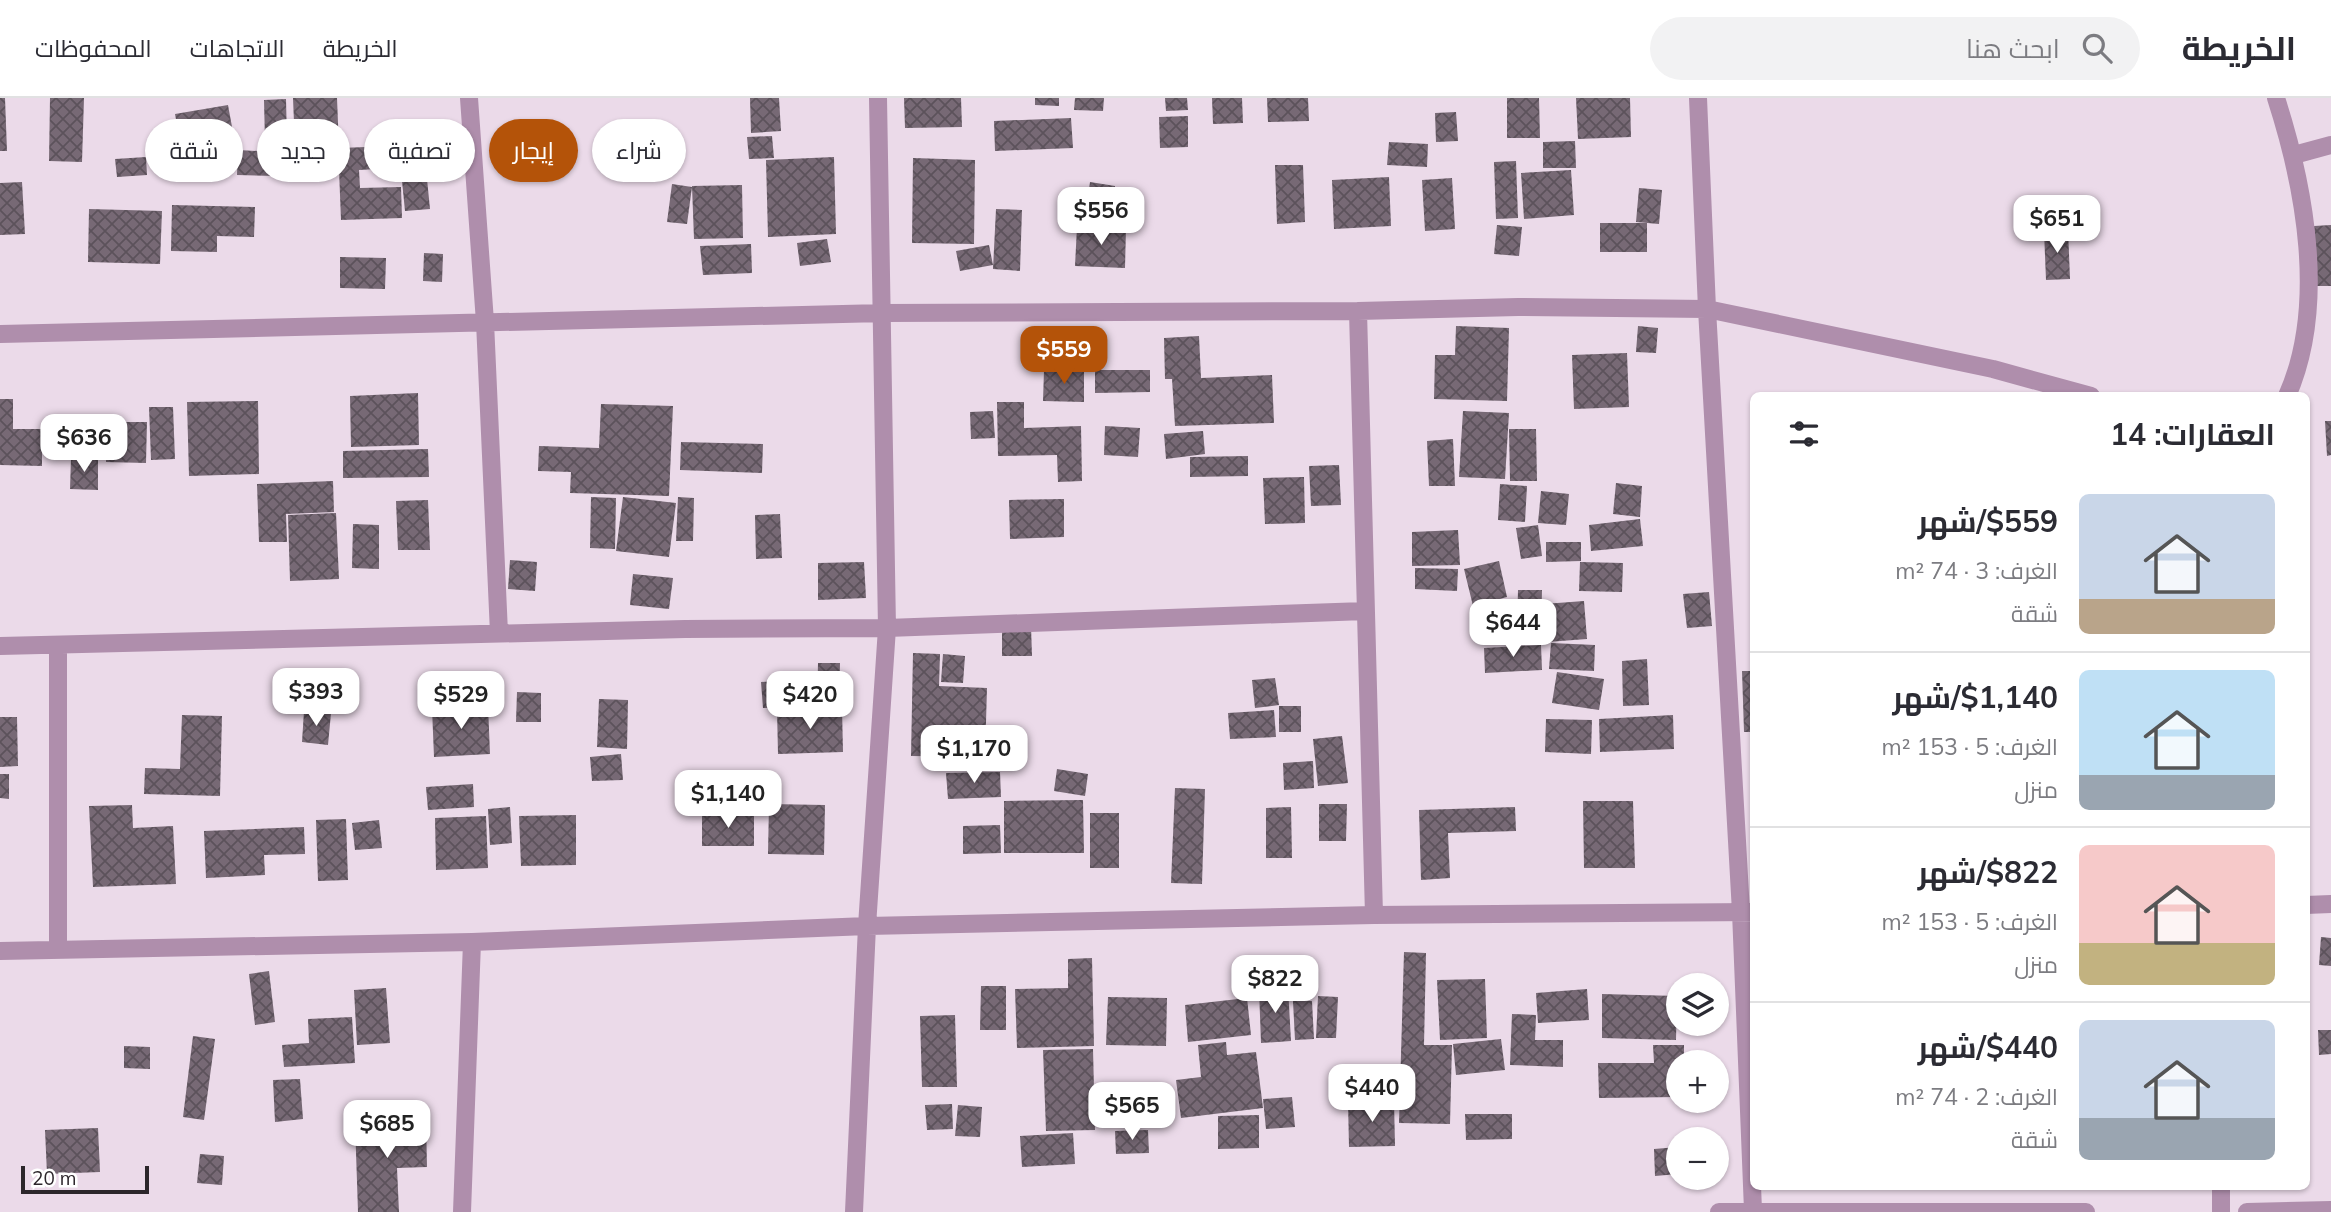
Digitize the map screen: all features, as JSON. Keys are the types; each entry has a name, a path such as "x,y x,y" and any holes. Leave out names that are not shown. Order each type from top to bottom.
{"street":[{"path":"469,98 485,322 499,633"},
{"path":"854,1212 867,926 887,628 878,98"},
{"path":"1698,98 1707,309 1747,912 1750,1061"},
{"path":"2276,98 2294,155 2306,242 2310,296 2305,342 2288,392"},
{"path":"2294,155 2331,145"},
{"path":"0,334 883,313 1518,307 1707,309 1993,369 2076,392"},
{"path":"1358,310 1374,915"},
{"path":"0,646 698,628 887,628 1366,611"},
{"path":"58,645 58,949"},
{"path":"2310,905 2331,904"},
{"path":"0,951 472,942 867,926 1374,915 1747,912"},
{"path":"463,1212 472,942"},
{"path":"1753,1190 1753,1210"},
{"path":"2221,1190 2221,1212"},
{"path":"2247,1212 2331,1210"},
{"path":"1719,1212 2086,1212"}],"building":[{"path":"0,98 5,98 7,151 0,151"},
{"path":"50,98 84,98 82,162 49,161"},
{"path":"293,98 337,98 338,119 294,119"},
{"path":"750,98 779,98 781,131 751,133"},
{"path":"904,98 961,98 962,127 905,128"},
{"path":"1035,98 1059,98 1059,106 1035,105"},
{"path":"1075,98 1104,98 1103,111 1074,110"},
{"path":"1165,98 1187,98 1188,110 1166,111"},
{"path":"1212,98 1242,98 1243,123 1213,124"},
{"path":"1267,98 1308,98 1309,121 1268,122"},
{"path":"1507,98 1539,98 1540,138 1507,138"},
{"path":"1576,98 1630,98 1631,137 1578,139"},
{"path":"286,99 286,119 264,119 264,100"},
{"path":"228,105 231,119 176,119 175,114"},
{"path":"1456,112 1458,141 1436,142 1435,113"},
{"path":"1188,116 1188,147 1160,148 1159,117"},
{"path":"1071,118 1073,148 995,151 994,121"},
{"path":"772,136 774,158 749,159 747,137"},
{"path":"1575,141 1576,168 1543,168 1543,142"},
{"path":"1389,142 1428,144 1427,167 1387,165"},
{"path":"364,147 364,170 359,170 360,188 401,187 402,218 341,220 339,182 350,182 350,148"},
{"path":"243,150 257,151 257,176 243,175"},
{"path":"145,157 145,175 117,177 115,159"},
{"path":"834,157 836,234 768,237 766,160"},
{"path":"913,158 975,160 974,244 912,243"},
{"path":"1516,161 1518,218 1496,219 1494,162"},
{"path":"1275,165 1303,165 1305,222 1277,224"},
{"path":"1571,170 1574,215 1524,219 1521,173"},
{"path":"1389,177 1391,226 1334,229 1332,180"},
{"path":"1452,178 1455,229 1425,231 1422,180"},
{"path":"22,182 25,234 0,235 0,183"},
{"path":"402,182 427,182 430,209 405,211"},
{"path":"1090,182 1115,186 1110,222 1085,218"},
{"path":"672,184 692,187 687,224 667,222"},
{"path":"742,185 743,238 694,239 692,186"},
{"path":"1639,188 1662,190 1659,224 1636,222"},
{"path":"172,205 255,207 254,237 217,236 217,252 171,251"},
{"path":"89,209 162,211 160,264 88,262"},
{"path":"996,209 1022,210 1020,271 993,269"},
{"path":"1600,223 1647,223 1647,252 1600,252"},
{"path":"1497,225 1522,227 1519,256 1494,254"},
{"path":"2331,225 2331,286 2316,286 2314,226"},
{"path":"1077,227 1126,228 1125,268 1075,266"},
{"path":"2068,229 2070,279 2046,280 2044,231"},
{"path":"827,239 831,262 800,266 797,243"},
{"path":"751,244 752,273 703,275 700,246"},
{"path":"989,245 993,265 960,271 956,251"},
{"path":"424,253 443,254 442,282 423,281"},
{"path":"340,257 386,258 385,289 340,288"},
{"path":"1456,326 1509,328 1507,401 1434,399 1435,355 1455,355"},
{"path":"1638,326 1658,328 1656,353 1636,352"},
{"path":"1199,336 1201,378 1272,375 1274,423 1175,426 1172,379 1165,379 1164,338"},
{"path":"1627,353 1629,407 1574,409 1572,355"},
{"path":"1044,370 1084,371 1084,402 1043,401"},
{"path":"1095,370 1150,370 1150,392 1095,393"},
{"path":"418,393 419,445 351,447 350,396"},
{"path":"0,399 13,399 13,429 42,429 42,466 0,465"},
{"path":"258,401 259,474 189,476 187,402"},
{"path":"997,402 1024,402 1024,428 1081,426 1082,481 1058,482 1057,455 998,456"},
{"path":"601,404 673,406 669,496 570,493 571,472 538,471 539,446 599,448"},
{"path":"149,407 173,407 175,459 151,460"},
{"path":"993,411 995,438 971,439 970,412"},
{"path":"1463,411 1509,413 1505,479 1459,477"},
{"path":"2325,421 2331,421 2331,455 2327,456"},
{"path":"67,422 91,422 90,453 66,453"},
{"path":"107,422 147,422 146,463 106,462"},
{"path":"1105,426 1140,428 1138,457 1104,455"},
{"path":"1509,429 1536,429 1537,481 1510,481"},
{"path":"1203,431 1205,454 1166,459 1164,434"},
{"path":"1453,439 1455,486 1429,486 1427,441"},
{"path":"681,442 763,444 762,473 680,470"},
{"path":"428,449 429,477 343,478 343,451"},
{"path":"1248,456 1248,476 1190,477 1190,457"},
{"path":"71,458 98,459 98,490 70,489"},
{"path":"1339,465 1341,505 1311,506 1309,466"},
{"path":"1304,477 1305,523 1265,524 1263,478"},
{"path":"333,481 334,512 286,514 287,542 259,542 257,484"},
{"path":"1616,483 1642,486 1640,517 1613,514"},
{"path":"1500,484 1527,486 1525,522 1498,520"},
{"path":"1541,491 1569,494 1566,525 1538,523"},
{"path":"591,497 616,498 615,549 590,548"},
{"path":"623,497 676,503 669,557 616,551"},
{"path":"678,497 694,498 693,541 676,541"},
{"path":"1064,499 1064,537 1010,539 1009,500"},
{"path":"428,500 430,550 398,550 396,501"},
{"path":"336,513 339,579 290,581 288,515"},
{"path":"780,514 782,558 756,559 755,515"},
{"path":"1640,519 1643,546 1591,551 1589,525"},
{"path":"353,524 379,525 379,569 352,568"},
{"path":"1538,525 1542,556 1521,559 1516,528"},
{"path":"1458,530 1460,565 1412,566 1412,532"},
{"path":"1546,542 1581,542 1581,561 1546,562"},
{"path":"510,560 537,562 535,591 508,589"},
{"path":"1499,561 1507,597 1473,606 1464,569"},
{"path":"864,562 866,598 818,600 818,563"},
{"path":"1580,562 1623,563 1622,592 1579,591"},
{"path":"1415,568 1458,569 1457,591 1415,589"},
{"path":"633,574 673,578 669,609 630,605"},
{"path":"1518,590 1542,590 1541,632 1517,632"},
{"path":"1709,592 1712,626 1687,628 1683,594"},
{"path":"1584,601 1587,639 1547,642 1544,604"},
{"path":"1504,618 1505,641 1476,642 1474,619"},
{"path":"1031,626 1032,656 1002,656 1002,627"},
{"path":"1551,643 1595,645 1594,671 1549,669"},
{"path":"1541,645 1542,670 1485,673 1484,648"},
{"path":"913,653 940,654 939,686 987,688 985,757 911,756"},
{"path":"943,654 965,656 963,683 941,682"},
{"path":"1647,659 1649,705 1623,706 1622,661"},
{"path":"818,663 840,663 839,707 817,707"},
{"path":"1742,671 1750,671 1750,732 1744,732"},
{"path":"1557,672 1604,679 1599,710 1552,703"},
{"path":"1275,678 1279,705 1255,708 1252,680"},
{"path":"794,680 796,707 763,708 761,682"},
{"path":"517,692 541,693 541,722 516,722"},
{"path":"599,699 628,700 627,749 597,747"},
{"path":"488,705 490,754 434,757 432,708"},
{"path":"1279,706 1301,706 1301,732 1279,732"},
{"path":"842,708 843,752 778,754 777,710"},
{"path":"1274,710 1276,737 1230,739 1228,713"},
{"path":"304,711 331,713 328,745 302,742"},
{"path":"182,715 222,716 220,796 144,794 145,768 180,769"},
{"path":"1673,715 1674,749 1600,752 1599,719"},
{"path":"0,717 17,717 18,766 0,767"},
{"path":"1546,719 1592,720 1591,754 1545,752"},
{"path":"1342,736 1348,783 1318,786 1313,739"},
{"path":"621,754 623,780 592,781 590,757"},
{"path":"1313,761 1314,788 1284,790 1283,763"},
{"path":"1057,769 1088,774 1085,796 1054,791"},
{"path":"1000,772 1001,797 948,799 946,773"},
{"path":"0,774 9,774 9,799 0,798"},
{"path":"473,784 474,807 428,810 426,787"},
{"path":"1175,788 1205,789 1202,884 1171,883"},
{"path":"1083,800 1084,853 1004,853 1004,801"},
{"path":"1583,801 1633,801 1635,868 1584,868"},
{"path":"769,804 825,805 824,855 768,854"},
{"path":"1319,804 1347,804 1346,841 1319,841"},
{"path":"132,805 133,828 173,826 176,884 93,887 89,806"},
{"path":"510,807 512,843 490,845 488,809"},
{"path":"1291,807 1292,858 1266,858 1266,808"},
{"path":"1515,807 1516,831 1448,833 1450,878 1421,880 1419,810"},
{"path":"1090,813 1119,813 1119,868 1090,868"},
{"path":"702,814 754,814 754,846 702,846"},
{"path":"576,815 576,865 521,866 519,816"},
{"path":"486,816 488,868 436,870 435,818"},
{"path":"346,819 348,880 318,881 316,820"},
{"path":"379,820 382,848 355,850 352,823"},
{"path":"1000,825 1001,853 963,854 963,826"},
{"path":"304,827 305,854 264,855 265,875 206,878 204,831"},
{"path":"2321,937 2331,938 2331,966 2319,965"},
{"path":"1404,952 1426,953 1424,1045 1452,1045 1450,1124 1399,1123"},
{"path":"1092,958 1094,1046 1017,1048 1015,989 1068,988 1068,959"},
{"path":"269,971 275,1022 255,1025 249,974"},
{"path":"1485,979 1487,1038 1440,1040 1437,980"},
{"path":"981,986 1006,986 1006,1030 980,1030"},
{"path":"1288,987 1291,1041 1261,1043 1259,989"},
{"path":"386,988 390,1043 357,1045 354,990"},
{"path":"1587,989 1589,1020 1538,1023 1536,993"},
{"path":"1602,994 1666,996 1666,1036 1676,1036 1676,1040 1602,1038"},
{"path":"1318,996 1338,997 1336,1038 1316,1038"},
{"path":"1108,997 1167,998 1166,1046 1106,1045"},
{"path":"1247,998 1251,1035 1188,1042 1185,1005"},
{"path":"1293,1001 1312,1001 1314,1039 1295,1040"},
{"path":"1512,1014 1536,1015 1535,1040 1563,1040 1563,1067 1510,1065"},
{"path":"955,1015 957,1087 922,1087 920,1016"},
{"path":"352,1017 355,1063 284,1067 282,1045 309,1043 308,1019"},
{"path":"2318,1030 2331,1030 2331,1054 2319,1055"},
{"path":"193,1036 215,1039 204,1120 183,1117"},
{"path":"1501,1039 1505,1070 1456,1075 1453,1044"},
{"path":"1226,1042 1227,1055 1256,1052 1263,1108 1181,1118 1176,1080 1201,1077 1198,1045"},
{"path":"1653,1045 1684,1045 1684,1050 1666,1050 1666,1097 1599,1098 1598,1063 1654,1063"},
{"path":"124,1046 150,1047 150,1069 124,1068"},
{"path":"1093,1049 1095,1130 1046,1131 1043,1050"},
{"path":"300,1079 303,1119 275,1122 273,1080"},
{"path":"1292,1097 1295,1127 1266,1129 1263,1099"},
{"path":"1394,1101 1395,1146 1349,1147 1348,1102"},
{"path":"952,1104 953,1129 927,1130 925,1105"},
{"path":"958,1105 982,1107 980,1137 955,1136"},
{"path":"1465,1114 1512,1114 1512,1139 1466,1140"},
{"path":"1259,1115 1259,1148 1218,1149 1218,1116"},
{"path":"426,1119 427,1167 397,1168 399,1212 358,1212 355,1122"},
{"path":"98,1128 100,1172 47,1174 45,1130"},
{"path":"1148,1130 1149,1153 1116,1154 1115,1131"},
{"path":"1073,1133 1075,1164 1022,1167 1020,1136"},
{"path":"1666,1148 1666,1175 1655,1176 1654,1149"},
{"path":"200,1154 224,1156 222,1185 197,1183"}]}
